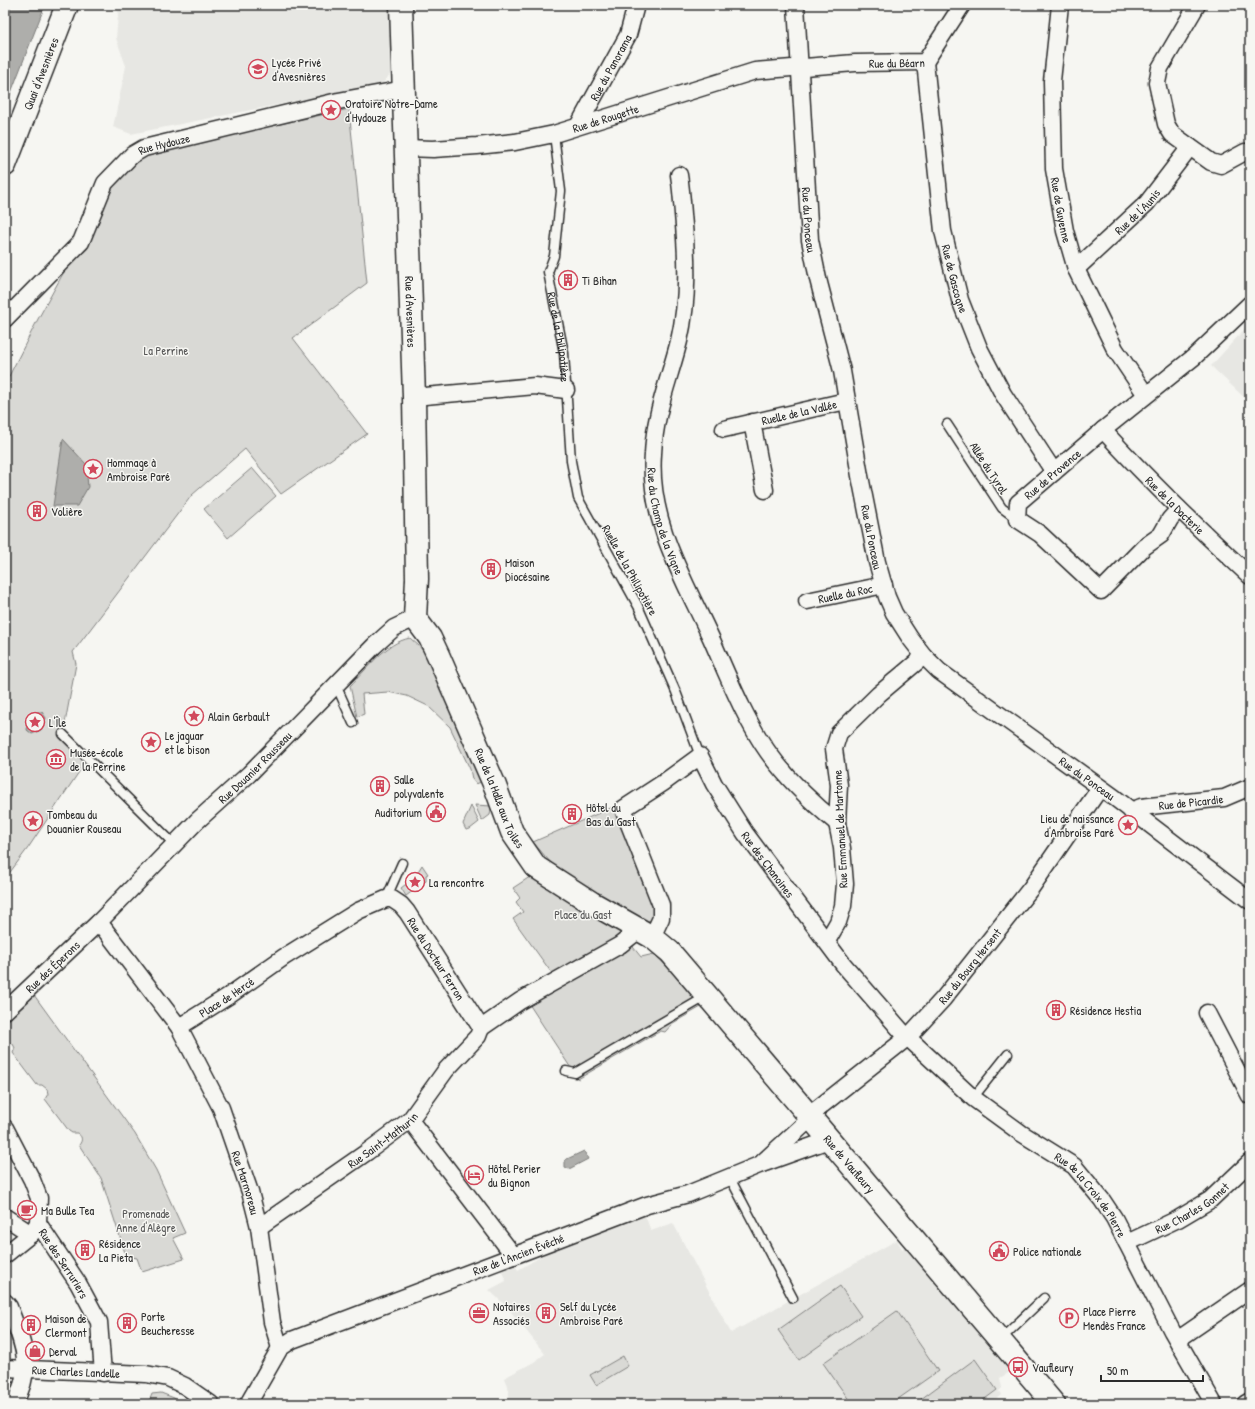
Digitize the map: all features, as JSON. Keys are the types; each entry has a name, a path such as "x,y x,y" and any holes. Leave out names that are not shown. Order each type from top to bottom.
{"street":[{"name":"Quai d'Avesnières","path":"5,165 67,5"},
{"name":"Rue d'Avesnières","path":"401,5 414,397 417,579 415,618"},
{"name":"Rue du Panorama","path":"578,126 628,35 636,5"},
{"name":"Rue du Ponceau","path":"796,5 801,67 810,240 818,279 842,371 860,476 884,585 894,613 910,638 924,656 939,671 1100,788 1250,901"},
{"name":"Rue du Béarn","path":"801,67 925,62 962,5"},
{"name":"Rue de Guyenne","path":"1060,5 1052,81 1054,169 1065,231 1076,269 1115,349 1146,395"},
{"path":"1197,5 1160,68 1157,83 1166,124 1172,134 1211,162 1222,165 1245,152 1250,152"},
{"name":"Rue de Gascogne","path":"925,62 943,231 960,300 979,348 1003,394 1054,472"},
{"name":"Rue de Rougette","path":"406,148 433,149 515,142 554,134 755,71 801,67"},
{"name":"Rue Hydouze","path":"5,319 81,242 105,183 132,155 144,148 338,101 404,89"},
{"name":"Rue de l'Aunis","path":"1076,269 1147,203 1190,147"},
{"name":"Rue du Champ de la Vigne","path":"679,175 686,246 686,293 678,341 656,421 652,477 658,512 678,568 758,736 797,788 810,802 837,823"},
{"name":"Rue de Provence","path":"1017,520 1018,503 1103,430 1201,351 1250,304"},
{"name":"Rue de la Philipotière","path":"414,397 535,386 566,390"},
{"name":"Ruelle de la Vallée","path":"724,429 846,401"},
{"name":"Ruelle de la Vallée","path":"752,422 765,490"},
{"name":"Rue de la Dacterie","path":"1103,430 1137,468 1250,576"},
{"path":"1017,520 1040,534 1101,591 1144,546 1161,535 1179,509"},
{"name":"Ruelle du Roc","path":"807,601 884,585"},
{"name":"Rue Douanier Rousseau","path":"99,922 174,844 227,794 394,628 415,618"},
{"name":"Rue de la Halle aux Toiles","path":"415,618 430,638 438,655 495,786 512,832 525,852 536,867 552,878 646,934"},
{"name":"Rue Emmanuel de Martonne","path":"827,941 838,922 843,906 845,884 842,848 837,823 839,785 834,749 839,733 879,694 924,656"},
{"path":"481,1028 520,1001 620,945 646,934 661,918 661,905 623,808 663,783 700,756"},
{"name":"Rue des Chanoines","path":"700,756 714,784 745,833 819,933 827,941 843,964 908,1036"},
{"name":"Rue de Picardie","path":"1131,811 1141,807 1224,798 1250,787"},
{"name":"Rue du Bourg Hersent","path":"811,1118 817,1109 908,1036 943,999 1031,888 1100,788"},
{"name":"Rue du Docteur Ferron","path":"386,899 392,898 407,912 481,1028"},
{"name":"Place de Hercé","path":"179,1027 321,933 358,911 386,899"},
{"path":"99,922 179,1027"},
{"name":"Rue des Éperons","path":"5,1011 99,922"},
{"name":"Rue de Vaufleury","path":"646,934 670,952 1054,1404"},
{"path":"1207,1013 1250,1096"},
{"name":"Rue Marmoreau","path":"179,1027 221,1108 250,1192 260,1227 272,1322 280,1348"},
{"name":"Rue Saint-Mathurin","path":"260,1227 410,1120 446,1070 478,1036 481,1028"},
{"name":"Rue de la Croix de Pierre","path":"908,1036 973,1098 1021,1133 1074,1166 1102,1200 1127,1243 1179,1343 1214,1404"},
{"name":"Rue de l'Ancien Évêché","path":"759,1165 811,1118"},
{"path":"410,1120 514,1256"},
{"path":"5,1128 32,1180 39,1198 34,1228 5,1255"},
{"name":"Rue de l'Ancien Évêché","path":"280,1348 292,1340 647,1204 688,1194 759,1165 829,1140"},
{"name":"Rue Charles Gonnet","path":"1127,1243 1178,1219 1210,1200 1250,1162"},
{"path":"5,1217 34,1228"},
{"name":"Rue des Serruriers","path":"34,1228 78,1283 99,1322 103,1373"},
{"path":"1179,1343 1183,1336 1250,1290"},
{"path":"5,1302 9,1307 24,1347 26,1370 22,1388 14,1404"},
{"path":"248,1404 280,1348"},
{"name":"Rue Charles Landelle","path":"5,1368 146,1374 168,1378 185,1386 211,1404"},
{"path":"1245,1404 1250,1401"}],"lane":[{"name":"Rue de la Philipotière","path":"554,134 561,191 554,256 548,272 564,353 566,390"},
{"name":"Ruelle de la Philipotière","path":"566,390 570,461 578,498 638,606 676,692 700,756"},
{"name":"Allée du Tyrol","path":"947,424 1002,508 1017,520"},
{"path":"336,685 353,724"},
{"path":"63,734 174,844"},
{"path":"386,899 402,863"},
{"path":"566,1071 575,1074 707,996"},
{"path":"973,1098 1008,1054"},
{"path":"730,1178 793,1298"},
{"path":"1000,1340 1044,1298"}],"shaded area":[{"path":"5,5 45,5 5,108"},
{"name":"Lycée Privé d'Avesnières","path":"119,5 385,5 387,8 391,8 392,72 383,83 377,85 131,134 113,127 126,66 116,38"},
{"path":"1250,323 1250,403 1211,366"},
{"path":"63,439 86,464 88,487 77,506 53,506"},
{"path":"36,712 42,712 46,718 41,730 32,734 27,730 29,718"},
{"path":"584,1151 588,1159 569,1169 565,1167 565,1160"},
{"path":"645,1215 651,1231 673,1223 731,1333 897,1240 902,1249 906,1246 1013,1370 1000,1378 1002,1388 999,1391 1001,1395 989,1404 509,1404 509,1391 504,1378 534,1362 545,1354 507,1307 489,1290 506,1281 501,1270 515,1265 518,1270 554,1249"}],"green space":[{"name":"La Perrine","path":"349,109 367,283 293,338 367,434 281,494 245,449 192,495 73,652 76,664 63,734 60,735 85,763 28,848 5,879 5,384 38,319 115,179 151,152"},
{"path":"252,468 276,496 228,538 204,509"},
{"path":"410,638 428,657 481,782 476,784 472,779 470,769 450,727 428,706 407,696 388,692 362,694 364,714 357,717 350,686 392,645"},
{"path":"475,805 492,806 490,815 482,821"},
{"path":"471,806 479,822 470,829 466,830 463,824"},
{"name":"Place du Gast","path":"613,807 644,880 653,908 653,918 645,924 633,947 641,957 654,954 677,976 701,1007 673,1023 665,1032 661,1031 653,1035 578,1079 529,1004 561,986 513,919 523,912 516,902 520,898 513,888 551,863 533,842"},
{"path":"422,865 428,874 426,875 426,881 406,896 401,888 414,878"},
{"name":"Promenade Anne d'Alègre","path":"34,995 135,1134 156,1170 185,1233 173,1238 184,1259 142,1272 137,1258 126,1256 101,1178 79,1145 81,1141 80,1135 69,1131 45,1099 48,1094 47,1089 42,1085 37,1085 13,1053 15,1048 13,1044 8,1042 5,1038 5,1023"},
{"path":"840,1286 861,1316 799,1360 778,1330"},
{"path":"897,1311 938,1371 891,1404 852,1404 823,1363"},
{"path":"623,1356 628,1366 596,1385 590,1375"},
{"path":"975,1359 997,1390 978,1404 926,1404 921,1399"},
{"path":"161,1393 174,1398 182,1404 148,1404 152,1394"}],"place":[{"name":"Lycée Privé d'Avesnières","path":"258,69"},
{"name":"Oratoire Notre-Dame d'Hydouze","path":"331,110"},
{"name":"Ti Bihan","path":"568,280"},
{"name":"Hommage à Ambroise Paré","path":"93,469"},
{"name":"Volière","path":"37,511"},
{"name":"Maison Diocésaine","path":"491,569"},
{"name":"Alain Gerbault","path":"194,716"},
{"name":"L'Île","path":"35,722"},
{"name":"Le jaguar et le bison","path":"151,742"},
{"name":"Musée-école de la Perrine","path":"56,759"},
{"name":"Salle polyvalente","path":"380,786"},
{"name":"Auditorium","path":"436,812"},
{"name":"Hôtel du Bas du Gast","path":"572,814"},
{"name":"Tombeau du Douanier Rouseau","path":"33,821"},
{"name":"Lieu de naissance d'Ambroise Paré","path":"1128,825"},
{"name":"La rencontre","path":"415,882"},
{"name":"Résidence Hestia","path":"1056,1010"},
{"name":"Hôtel Perier du Bignon","path":"474,1175"},
{"name":"Ma Bulle Tea","path":"27,1210"},
{"name":"Résidence La Pieta","path":"85,1250"},
{"name":"Police nationale","path":"999,1251"},
{"name":"Notaires Associés","path":"479,1313"},
{"name":"Self du Lycée Ambroise Paré","path":"546,1313"},
{"name":"Place Pierre Mendès France","path":"1069,1318"},
{"name":"Porte Beucheresse","path":"127,1323"},
{"name":"Maison de Clermont","path":"31,1325"},
{"name":"Derval","path":"35,1351"},
{"name":"Vaufleury","path":"1018,1367"}]}
